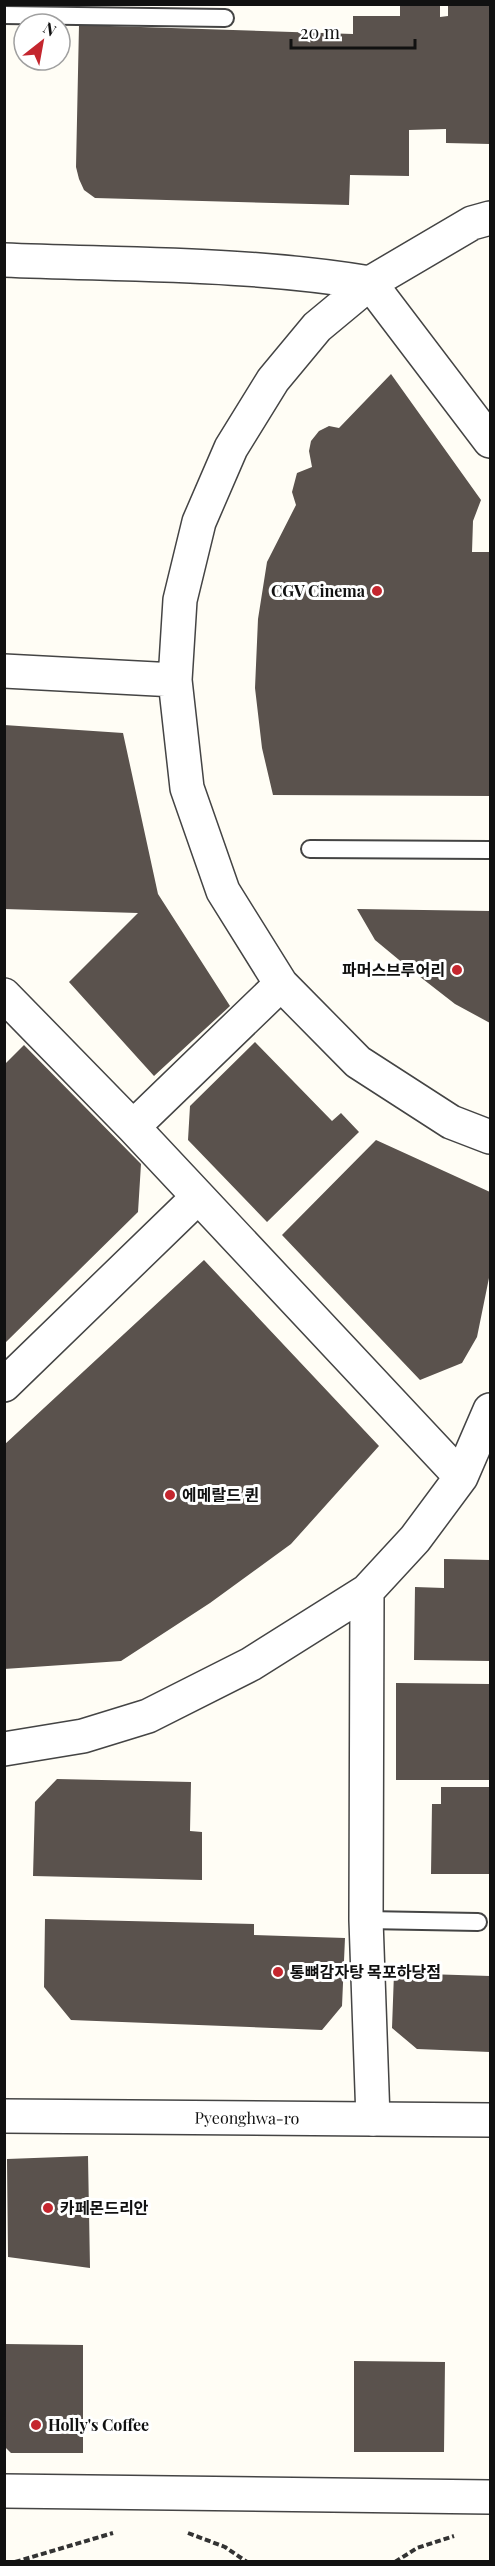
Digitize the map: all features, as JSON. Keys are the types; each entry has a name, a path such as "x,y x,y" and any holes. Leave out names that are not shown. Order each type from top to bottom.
{"street":[{"path":"490,218 472,223 370,283 317,327 273,380 231,448 199,522 180,600 175,680 187,788 223,891 281,984 358,1062 451,1122 490,1137"},
{"path":"4,260 271,271 322,275 370,283 490,441"},
{"path":"4,671 175,680"},
{"path":"133,1127 281,984"},
{"path":"4,995 133,1127 461,1477"},
{"path":"4,1385 198,1197"},
{"path":"4,1749 83,1736 148,1716 251,1664 367,1591 415,1539 461,1477 490,1410"},
{"path":"367,1591 366,1920 373,2119"},
{"name":"Pyeonghwa-ro","path":"4,2116 490,2120"},
{"path":"4,2491 490,2497"}],"lane":[{"path":"4,15 225,18"},
{"path":"310,849 490,850"},
{"path":"366,1920 478,1922"}],"path":[{"path":"177,2529 225,2547 247,2562"},
{"path":"15,2562 118,2531"},
{"path":"395,2562 417,2548 457,2536"}],"building":[{"path":"448,4 490,4 490,144 446,143 446,129 409,130 409,176 350,175 349,205 95,198 84,190 76,167 79,25 353,34 353,16 400,16 400,6 440,5 440,17 448,16"},
{"name":"CGV Cinema","path":"391,374 481,500 473,521 472,552 490,552 490,796 273,795 262,748 255,688 258,619 267,562 296,505 292,492 297,473 312,467 309,451 311,441 319,431 329,426 339,428"},
{"path":"4,725 123,733 158,894 230,1006 154,1076 69,982 138,913 4,909"},
{"path":"357,909 490,911 490,1023 455,1004 375,940"},
{"path":"255,1042 332,1121 341,1113 359,1132 267,1222 188,1140 190,1106"},
{"path":"24,1045 141,1164 138,1212 4,1344 4,1065"},
{"path":"376,1140 490,1192 490,1273 477,1337 462,1363 420,1380 282,1235"},
{"name":"에메랄드 퀸","path":"204,1260 379,1446 291,1544 210,1603 121,1661 4,1669 4,1445"},
{"path":"444,1559 490,1560 490,1661 414,1660 415,1587 444,1588"},
{"path":"396,1683 490,1684 490,1780 396,1780"},
{"path":"57,1779 191,1782 190,1831 202,1832 202,1880 33,1876 35,1802"},
{"path":"441,1787 490,1787 490,1874 431,1874 432,1804 441,1804"},
{"path":"45,1919 254,1924 254,1935 345,1938 342,2006 322,2030 71,2020 44,1987"},
{"path":"394,1973 490,1976 490,2052 417,2049 392,2028"},
{"name":"카페몬드리안","path":"88,2156 90,2268 8,2257 7,2159"},
{"path":"5,2344 83,2345 83,2453 11,2453 4,2446"},
{"path":"354,2361 445,2362 444,2452 354,2452"}],"place":[{"name":"CGV Cinema","path":"377,591"},
{"name":"파머스브루어리","path":"457,970"},
{"name":"에메랄드 퀸","path":"170,1495"},
{"name":"통뼈감자탕 목포하당점","path":"278,1972"},
{"name":"카페몬드리안","path":"48,2208"},
{"name":"Holly's Coffee","path":"36,2425"}]}
